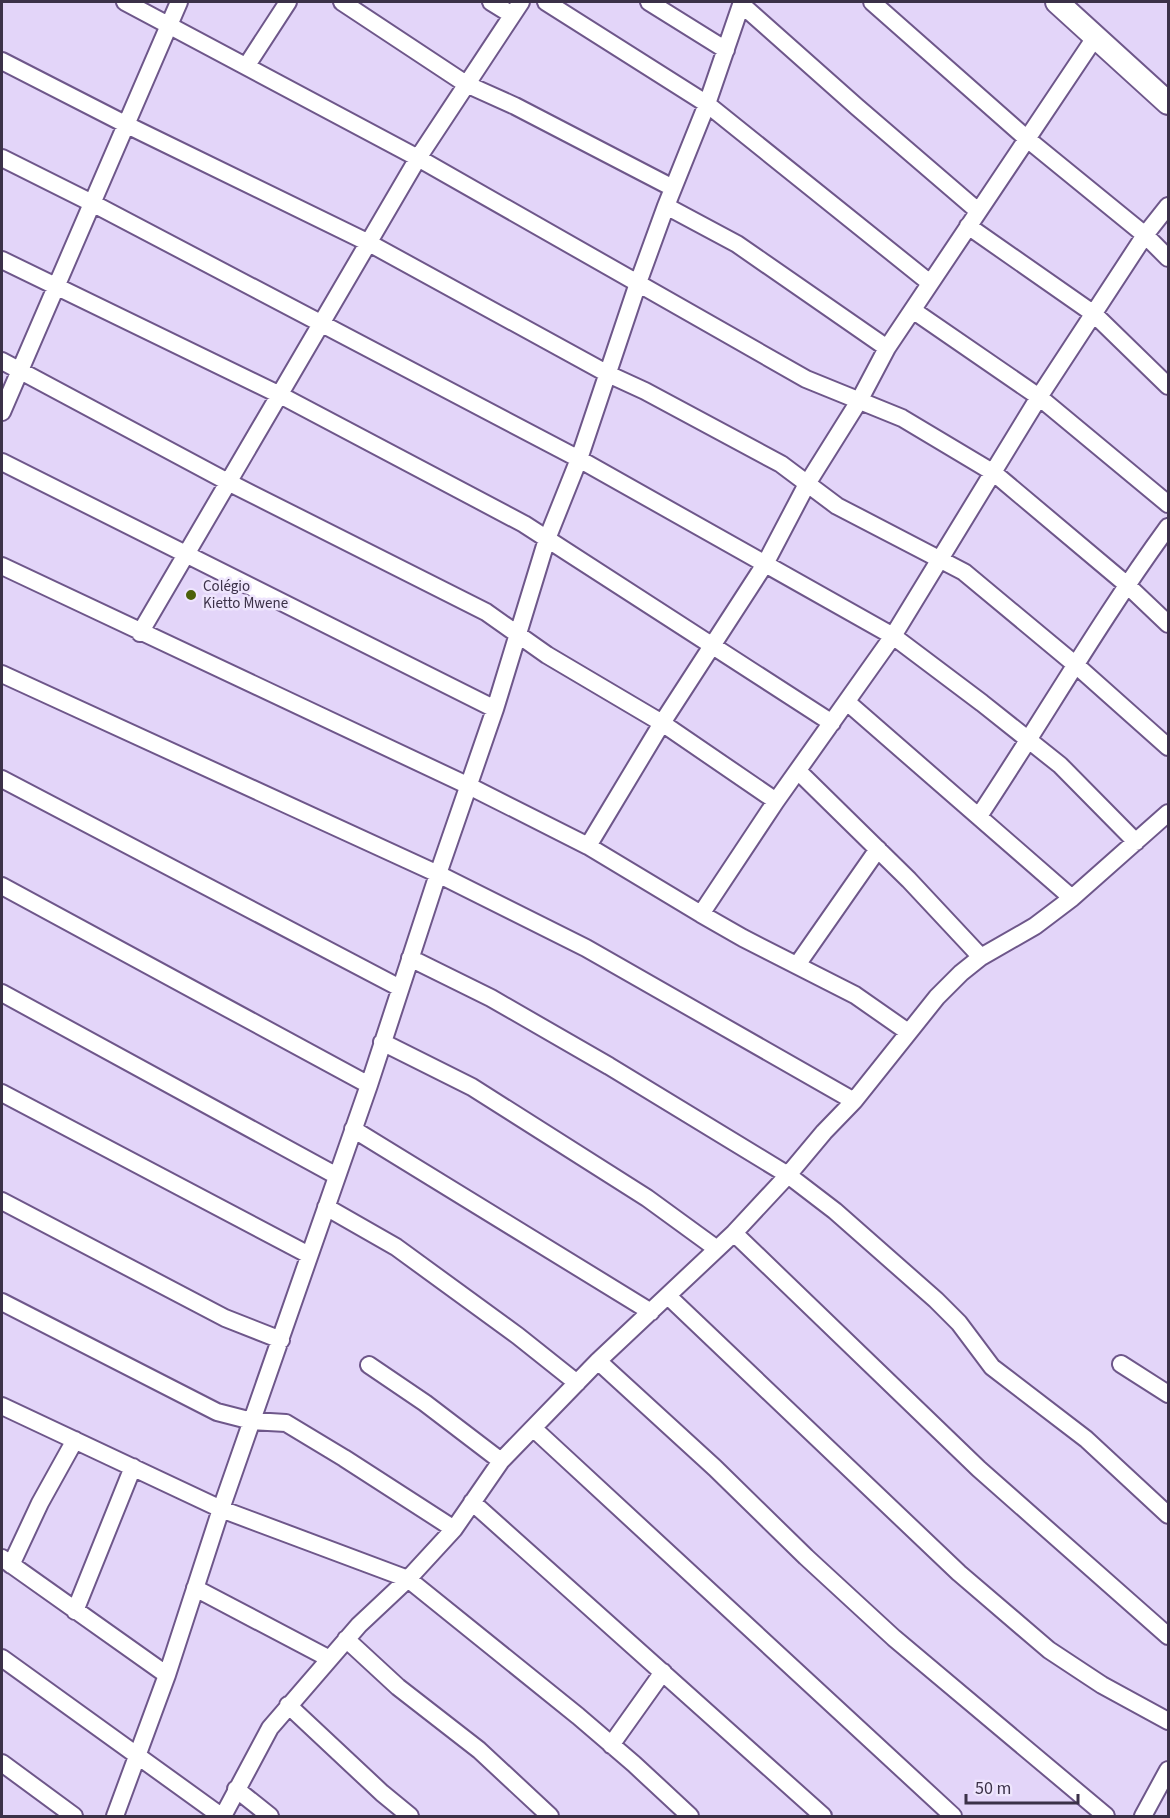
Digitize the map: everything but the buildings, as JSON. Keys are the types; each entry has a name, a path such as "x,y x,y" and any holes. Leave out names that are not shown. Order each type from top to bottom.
{"main road":[{"path":"1057,2 1168,103"}],"street":[{"path":"125,2 418,158 806,379 902,418 994,473 1126,584 1168,624"},
{"path":"2,412 179,2"},
{"path":"247,65 288,2"},
{"path":"342,2 466,84 515,106 673,188"},
{"path":"140,633 418,158 517,8 491,2"},
{"path":"546,2 707,104 930,283"},
{"path":"650,2 726,50"},
{"path":"872,2 1026,138 1145,236 1168,258"},
{"path":"115,1816 167,1675 221,1509 369,1084 495,709 547,539 579,459 638,283 707,104 741,3 978,211"},
{"path":"588,846 662,723 765,564 807,484 859,401 887,348 1096,36"},
{"path":"2,61 127,125 369,243 608,374 645,391 781,464 837,506 964,572 1077,666 1168,747"},
{"path":"2,158 579,459 892,636 1060,765 1136,842"},
{"path":"666,206 737,244 887,348"},
{"path":"701,914 776,801 892,636 1039,397 1145,236 1168,206"},
{"path":"968,226 1094,314 1168,386"},
{"path":"2,260 280,395 524,524 832,723"},
{"path":"914,310 1039,397 1168,504"},
{"path":"2,361 228,482 486,612 547,655 662,723 776,801"},
{"path":"2,462 495,709"},
{"path":"979,816 1077,666 1126,584 1168,527"},
{"path":"2,566 469,786 588,846 743,938 855,995 908,1032"},
{"path":"2,674 438,874 586,948 854,1101"},
{"path":"847,702 1072,898"},
{"path":"798,771 878,849 981,957"},
{"path":"2,779 400,988"},
{"path":"2,1658 222,1816 270,1728 288,1705 358,1625 408,1579 453,1529 501,1461 598,1361 734,1233 854,1101 908,1032 961,973 981,957 1035,926 1072,898 1168,813"},
{"path":"797,965 878,849"},
{"path":"2,886 369,1084"},
{"path":"410,958 500,1004 609,1066 788,1174 835,1211 936,1300 959,1323 992,1366 1086,1439 1168,1515"},
{"path":"2,993 337,1176"},
{"path":"382,1042 472,1087 647,1198 717,1249"},
{"path":"2,1093 309,1255"},
{"path":"353,1129 651,1312"},
{"path":"2,1201 225,1318 281,1341"},
{"path":"326,1207 396,1248 518,1336 577,1383"},
{"path":"734,1233 979,1469 1168,1636"},
{"path":"668,1296 959,1573 1049,1650 1102,1685 1168,1721"},
{"path":"2,1302 217,1412 252,1421 286,1423 453,1529"},
{"path":"598,1361 716,1468 806,1557 894,1638 1106,1816"},
{"path":"1121,1364 1168,1394"},
{"path":"369,1365 425,1403 501,1461"},
{"path":"2,1406 221,1509 408,1579 611,1744 690,1816"},
{"path":"533,1428 953,1816"},
{"path":"75,1440 6,1562 167,1675"},
{"path":"75,1611 133,1467"},
{"path":"472,1502 823,1816"},
{"path":"195,1588 328,1659"},
{"path":"346,1639 398,1687 479,1750 550,1816"},
{"path":"611,1744 663,1672"},
{"path":"288,1705 382,1793 410,1816"},
{"path":"2,1764 75,1816"},
{"path":"1143,1816 1168,1770"},
{"path":"236,1789 270,1816"}],"place":[{"name":"Colégio Kietto Mwene","path":"191,595"}]}
